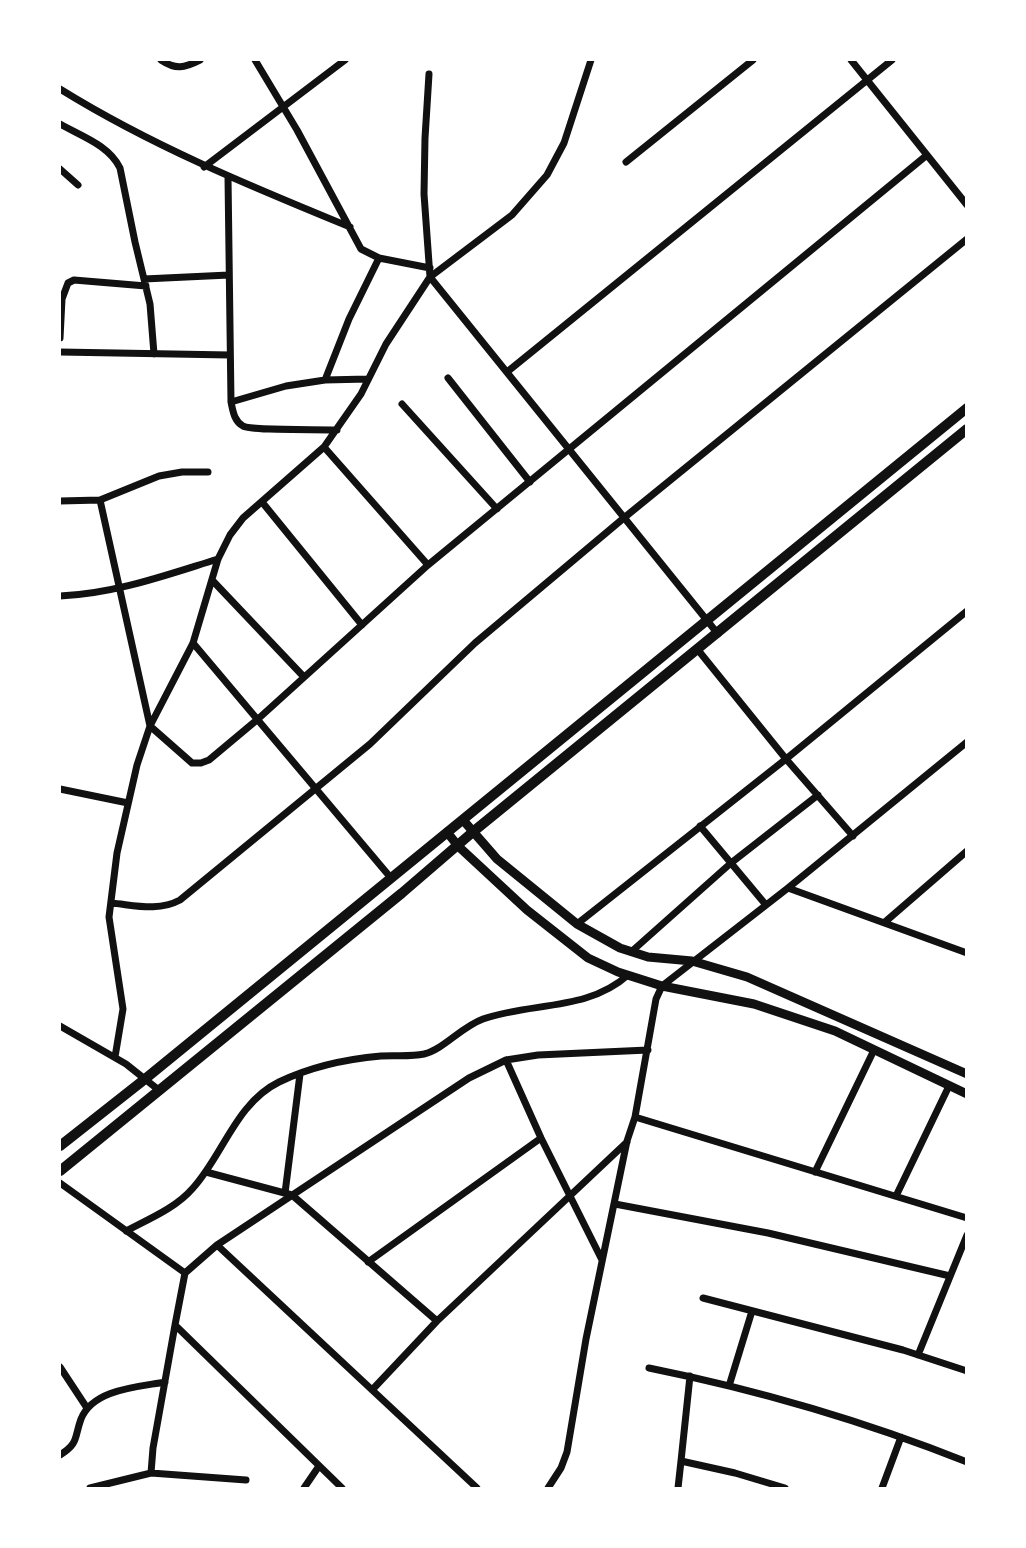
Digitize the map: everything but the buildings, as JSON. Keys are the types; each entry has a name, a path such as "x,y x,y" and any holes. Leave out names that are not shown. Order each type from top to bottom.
{"main road":[{"path":"60,1146 967,408"},
{"path":"61,1167 160,1091 967,429"}],"street":[{"path":"161,60 180,68 200,60"},
{"path":"255,60 361,249 379,258 430,268"},
{"path":"204,167 282,105 345,60"},
{"path":"115,1058 123,1009 109,917 117,853 136,765 150,726 192,643 218,559 230,535 243,518 324,447 361,394 386,344 430,277 512,215 547,175 564,144 591,60"},
{"path":"626,162 753,60"},
{"path":"851,60 967,205"},
{"path":"507,372 892,60"},
{"path":"429,74 424,194 430,277 718,634"},
{"path":"60,89 111,121 204,167 350,227"},
{"path":"60,124 100,145 115,157 120,168 153,323 153,354"},
{"path":"100,500 150,726 192,763 201,764 258,719 428,565 927,155"},
{"path":"60,169 78,185"},
{"path":"228,177 231,402 235,418 250,429 337,429"},
{"path":"111,903 158,908 180,901 370,744 475,643 625,517 967,239"},
{"path":"324,380 349,318 379,258"},
{"path":"60,338 62,299 68,283 75,280 145,283 229,275"},
{"path":"60,352 230,355"},
{"path":"449,378 530,482"},
{"path":"231,402 285,386 324,380 368,379"},
{"path":"402,404 497,509"},
{"path":"324,447 428,565"},
{"path":"60,501 100,500 159,476 182,472 208,472"},
{"path":"262,502 362,625"},
{"path":"60,596 121,587 218,559"},
{"path":"212,580 304,677"},
{"path":"577,923 786,759 967,611"},
{"path":"192,643 391,878"},
{"path":"698,650 786,759 853,836"},
{"path":"548,1489 567,1452 586,1339 627,1141 635,1117 656,999 662,986 967,743"},
{"path":"60,789 128,803"},
{"path":"631,952 731,863 818,795"},
{"path":"463,820 497,859 577,923 620,948 648,957 692,961 747,977 967,1074"},
{"path":"700,826 766,905"},
{"path":"447,832 458,846 563,941 588,958 662,986 754,1004 835,1031 967,1094"},
{"path":"885,922 967,851"},
{"path":"788,888 967,953"},
{"path":"126,1231 176,1204 192,1191 234,1125 257,1097 277,1083 353,1059 425,1054 465,1026 485,1018 574,1002 601,994 628,975"},
{"path":"60,1026 115,1058 160,1091"},
{"path":"151,1473 153,1448 185,1273 217,1245 288,1194 469,1077 506,1060 538,1055 648,1050"},
{"path":"815,1171 874,1050"},
{"path":"506,1060 541,1138 603,1261"},
{"path":"288,1194 300,1074"},
{"path":"896,1196 949,1086"},
{"path":"635,1117 967,1218"},
{"path":"368,1262 541,1138"},
{"path":"372,1390 437,1321 627,1141"},
{"path":"206,1172 288,1194 437,1321"},
{"path":"60,1183 185,1273"},
{"path":"615,1204 768,1233 950,1276"},
{"path":"918,1355 967,1235"},
{"path":"217,1245 477,1489"},
{"path":"703,1298 918,1355 967,1371"},
{"path":"729,1386 752,1311"},
{"path":"175,1325 342,1489"},
{"path":"60,1367 87,1408"},
{"path":"649,1368 690,1376 860,1422 967,1462"},
{"path":"677,1489 690,1376"},
{"path":"60,1455 75,1443 81,1419 87,1408 98,1399 124,1389 165,1382"},
{"path":"882,1489 901,1437"},
{"path":"681,1461 735,1473 785,1489"},
{"path":"304,1489 319,1466"},
{"path":"90,1489 151,1473 246,1480"}]}
